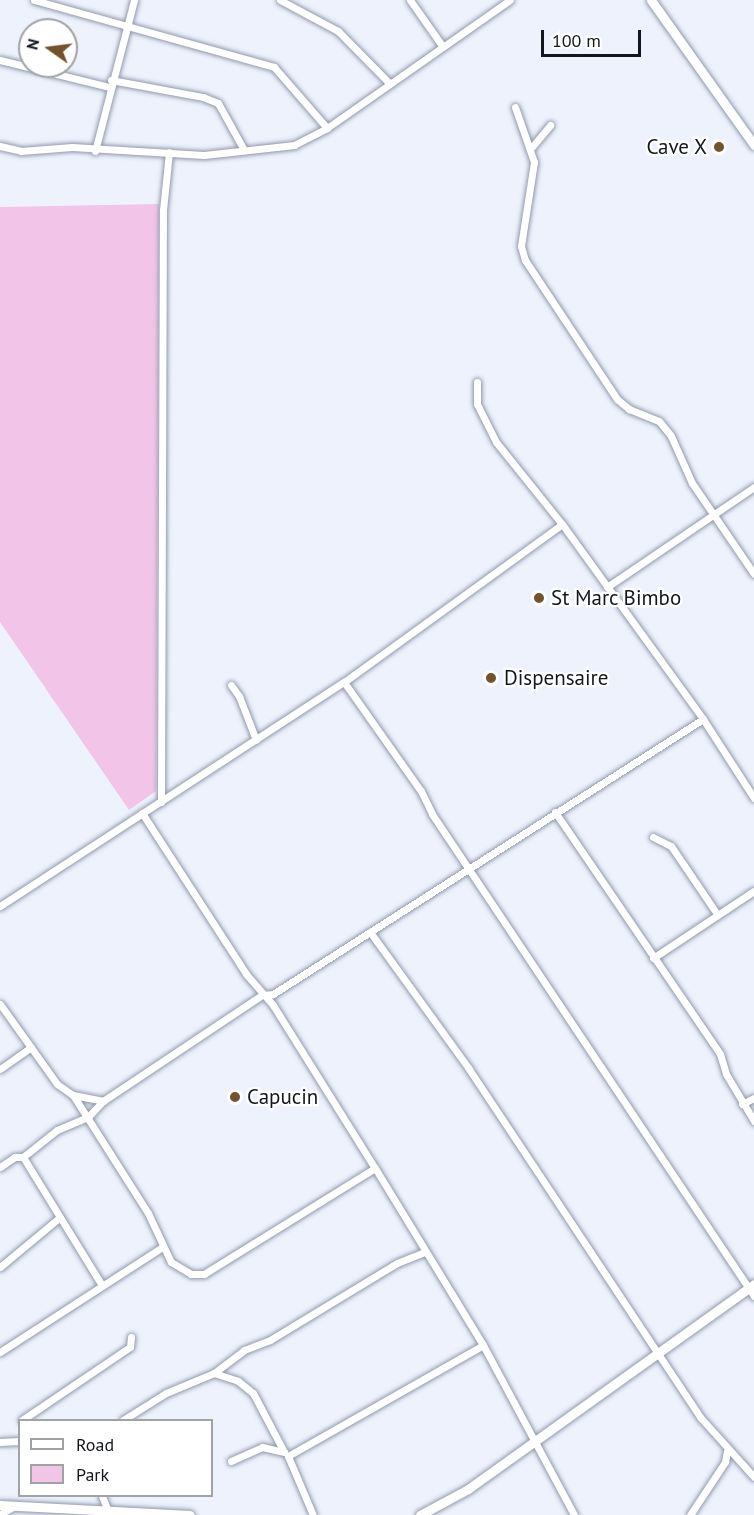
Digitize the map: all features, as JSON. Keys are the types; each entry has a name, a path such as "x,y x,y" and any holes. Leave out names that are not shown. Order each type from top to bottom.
{"main road":[{"path":"651,0 754,145"},
{"path":"420,1515 468,1489 535,1439 752,1289"},
{"path":"0,1505 43,1511 108,1510 190,1515"}],"street":[{"path":"34,0 126,28 274,67 327,128"},
{"path":"94,151 134,0"},
{"path":"410,0 443,47"},
{"path":"285,1 338,32 390,84"},
{"path":"0,146 21,152 54,147 94,151 204,155 294,145 327,128 508,1"},
{"path":"0,60 110,84 203,97 218,103 244,150"},
{"path":"514,107 531,148 533,174 521,246 525,260 617,399 629,409 659,420 671,436 692,483 712,516 736,544 754,574"},
{"path":"531,148 550,125"},
{"path":"160,802 163,210 169,152"},
{"path":"159,222 163,210"},
{"path":"477,382 477,404 496,442 562,524 608,587 703,719 754,798"},
{"path":"608,587 754,487"},
{"path":"0,906 344,682 562,524"},
{"path":"344,682 471,868 612,1081 633,1118 752,1289"},
{"path":"231,685 239,696 256,740"},
{"path":"0,1167 15,1157 23,1157 57,1130 88,1117 103,1101 262,995 273,994 703,719"},
{"path":"555,812 720,1054 742,1104 754,1120"},
{"path":"142,813 375,1168 483,1345 574,1515"},
{"path":"653,837 671,846 717,914"},
{"path":"653,958 754,891"},
{"path":"370,932 469,1069 727,1451 754,1478"},
{"path":"0,1004 57,1084 74,1095 103,1101"},
{"path":"0,1069 31,1047"},
{"path":"74,1095 148,1214 161,1248 182,1270 204,1274 375,1168"},
{"path":"742,1104 754,1098"},
{"path":"23,1157 101,1284"},
{"path":"0,1267 60,1217"},
{"path":"0,1352 101,1284 161,1248"},
{"path":"125,1419 166,1393 214,1373 244,1350 270,1340 397,1263 426,1251"},
{"path":"23,1419 130,1347 131,1337"},
{"path":"231,1461 262,1448 285,1453 483,1345"},
{"path":"214,1373 238,1381 253,1393 285,1453 313,1515"},
{"path":"0,1442 18,1441"},
{"path":"690,1515 725,1462 727,1451"},
{"path":"102,1497 108,1510"},
{"path":"0,1514 15,1506"}],"green space":[{"path":"159,204 156,791 129,810 0,622 0,207"}],"place":[{"name":"Cave X","path":"719,147"},
{"name":"St Marc Bimbo","path":"539,598"},
{"name":"Dispensaire","path":"491,678"},
{"name":"Capucin","path":"235,1097"}]}
